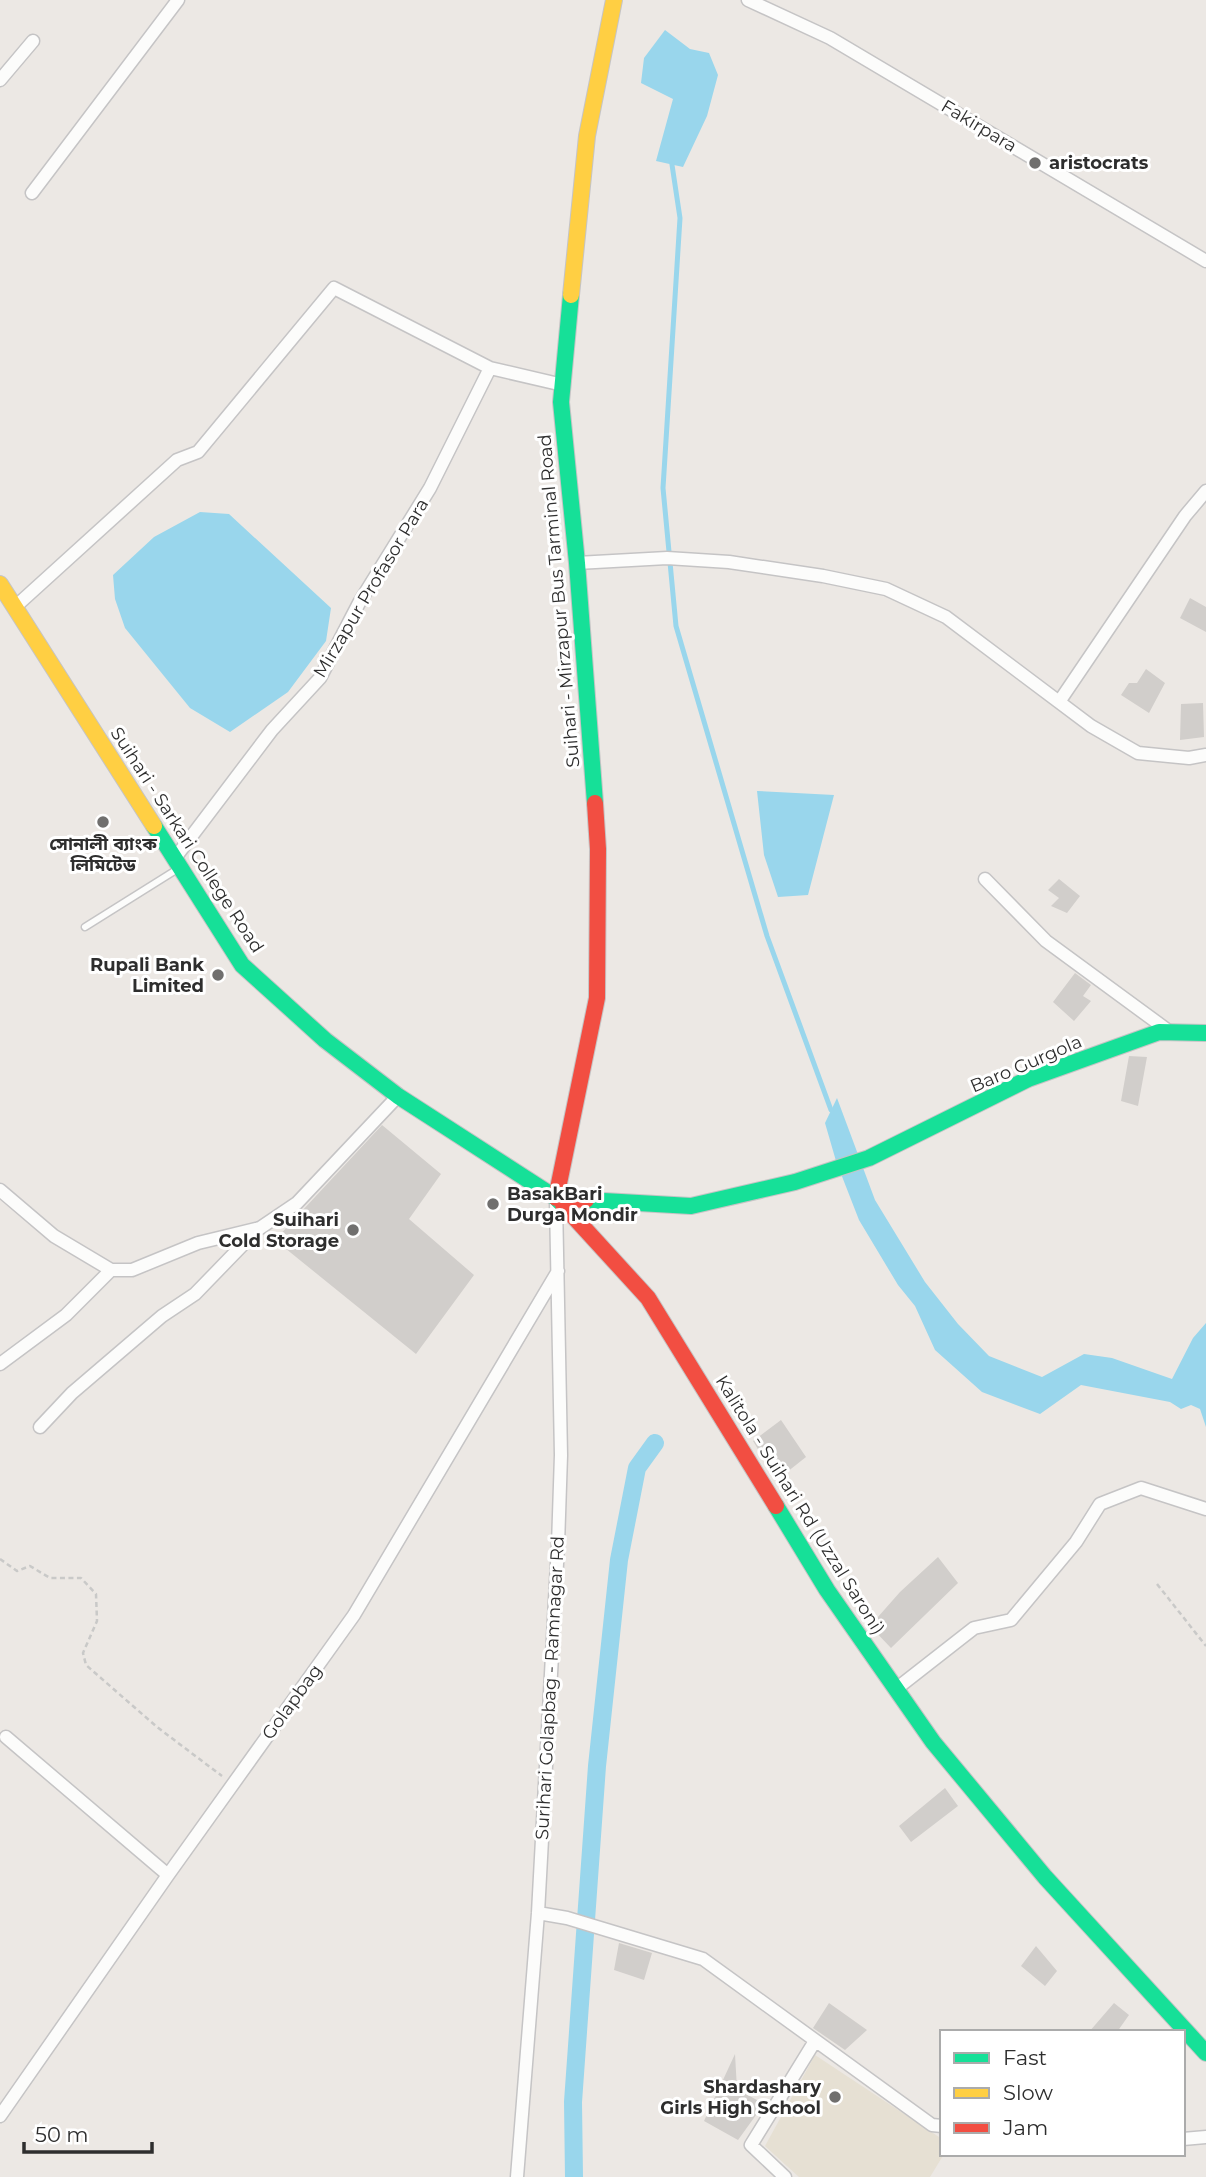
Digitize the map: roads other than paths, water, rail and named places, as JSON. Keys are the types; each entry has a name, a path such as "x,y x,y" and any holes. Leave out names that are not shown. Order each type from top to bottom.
{"main road":[{"name":"Suihari - Mirzapur Bus Tarminal Road","path":"556,1198 597,998 598,849 577,563 561,402 587,136 614,0"},
{"name":"Suihari - Sarkari College Road","path":"0,584 242,965 325,1040 398,1097 556,1198"},
{"name":"Baro Gurgola","path":"556,1198 691,1206 795,1182 869,1158 1028,1079 1159,1032 1206,1033"},
{"name":"Kalitola - Suihari Rd (Uzzal Saroni)","path":"556,1198 648,1298 827,1590 933,1742 1045,1877 1206,2053"}],"street":[{"path":"32,193 178,0"},
{"name":"Fakirpara","path":"748,0 830,38 1206,261"},
{"path":"0,80 33,41"},
{"path":"15,607 177,460 198,452 334,288 490,368 563,385"},
{"name":"Mirzapur Profasor Para","path":"178,863 272,730 320,678 359,603 430,488 490,368"},
{"path":"1059,702 1185,516 1206,491"},
{"path":"577,563 650,559 729,562 823,576 886,589 946,617 1091,726 1138,753 1189,758 1206,755"},
{"path":"985,879 1046,941 1170,1032"},
{"path":"40,1427 72,1393 162,1316 195,1294 260,1228 297,1203 398,1097"},
{"path":"0,1190 54,1236 111,1270 132,1270 198,1243 260,1228"},
{"name":"Surihari Golapbag - Ramnagar Rd","path":"517,2177 538,1913 561,1455 556,1198"},
{"path":"0,1364 66,1315 111,1270"},
{"name":"Golapbag","path":"0,2116 354,1615 558,1270"},
{"path":"896,1689 974,1628 1012,1620 1076,1542 1100,1504 1141,1488 1206,1510"},
{"path":"6,1737 168,1875"},
{"path":"538,1913 567,1918 703,1959 932,2125 940,2126"},
{"path":"785,2177 751,2145 815,2041"},
{"path":"1185,2139 1206,2137"}],"lane":[{"path":"85,927 178,863"}],"water":[{"path":"665,30 690,49 709,53 718,75 707,116 683,167 656,161 673,99 641,83 644,58"},
{"path":"200,512 229,514 331,608 326,641 288,692 230,732 190,708 125,628 115,599 113,575 154,537"},
{"path":"757,791 834,795 808,895 778,897 764,855"},
{"path":"837,1098 875,1200 925,1282 958,1324 989,1356 1042,1377 1084,1354 1112,1358 1172,1379 1193,1338 1206,1323 1206,1427 1200,1409 1191,1405 1181,1409 1170,1402 1081,1385 1040,1414 982,1392 935,1350 915,1306 898,1285 859,1220 836,1161 825,1123"}],"waterway":[{"path":"671,158 680,218 663,488 676,626 767,936 831,1110"},
{"path":"574,2177 573,2102 597,1766 619,1560 637,1468 655,1443"}],"place":[{"name":"aristocrats","path":"1035,163"},
{"name":"সোনালী ব্যাংক লিমিটেড","path":"103,822"},
{"name":"Rupali Bank Limited","path":"218,975"},
{"name":"BasakBari Durga Mondir","path":"493,1204"},
{"name":"Suihari Cold Storage","path":"353,1230"},
{"name":"Shardashary Girls High School","path":"835,2097"}]}
